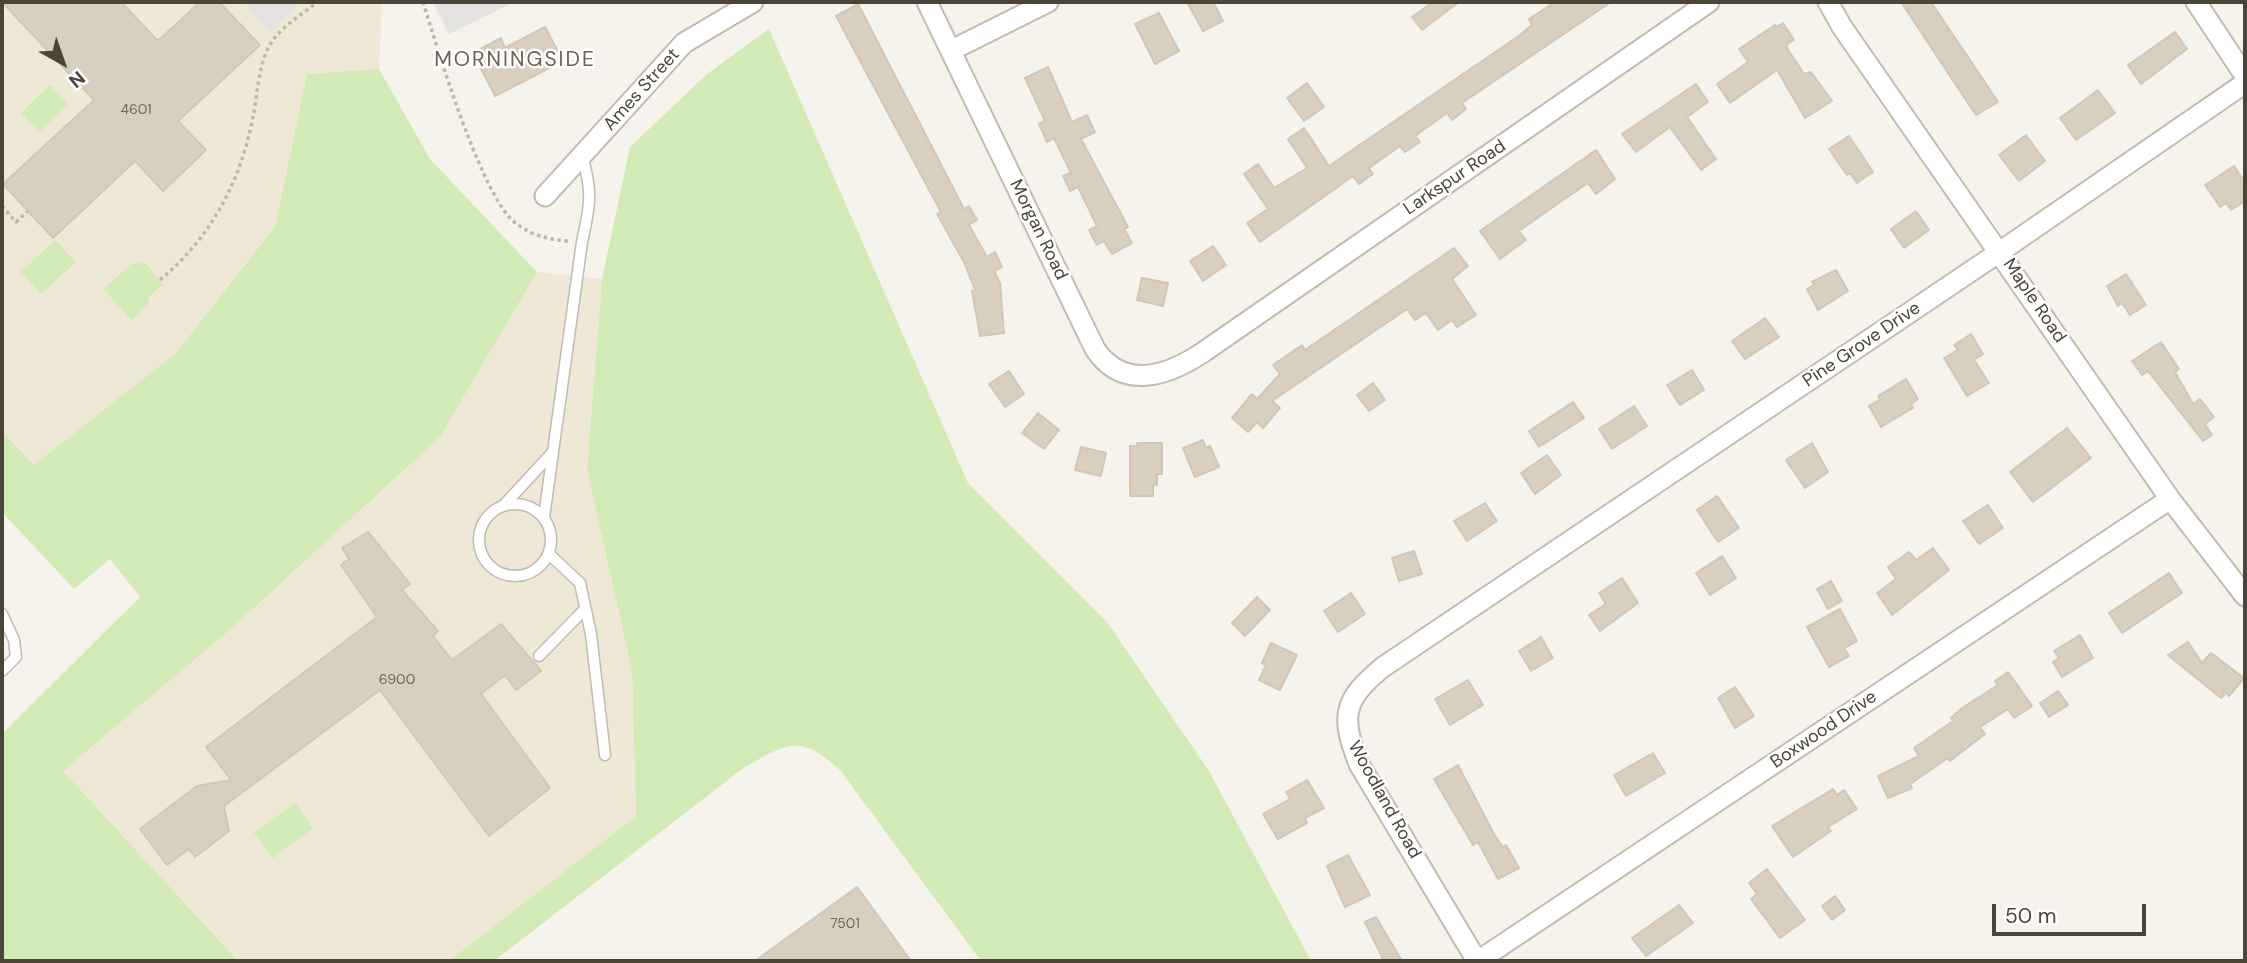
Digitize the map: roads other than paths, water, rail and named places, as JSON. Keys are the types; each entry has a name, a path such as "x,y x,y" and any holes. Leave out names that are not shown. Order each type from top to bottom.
{"street":[{"name":"Ames Street","path":"545,196 684,43 753,2"},
{"name":"Morgan Road","path":"927,2 1100,357 1110,366 1136,377 1167,373 1202,353"},
{"path":"952,50 1048,2"},
{"name":"Larkspur Road","path":"1202,353 1709,2"},
{"name":"Maple Road","path":"1828,2 1842,27 2001,251 2170,499 2245,596"},
{"path":"2196,2 2245,76"},
{"name":"Pine Grove Drive","path":"1476,604 2001,251 2245,83"},
{"name":"Boxwood Drive","path":"1477,961 2170,499"},
{"name":"Woodland Road","path":"1476,604 1360,686 1350,700 1347,733 1359,764 1477,961"}],"lane":[{"path":"544,517 582,242 591,202 590,183 582,155"},
{"path":"503,506 526,505 544,517 550,529 549,554 542,565 518,577 497,572 487,563 481,553 480,531 485,520 503,506 553,452"},
{"path":"549,554 580,583 605,755"},
{"path":"539,656 585,609"},
{"path":"2,614 15,640 16,657 2,671"}],"district":[{"name":"MORNINGSIDE","path":"515,60"}]}
